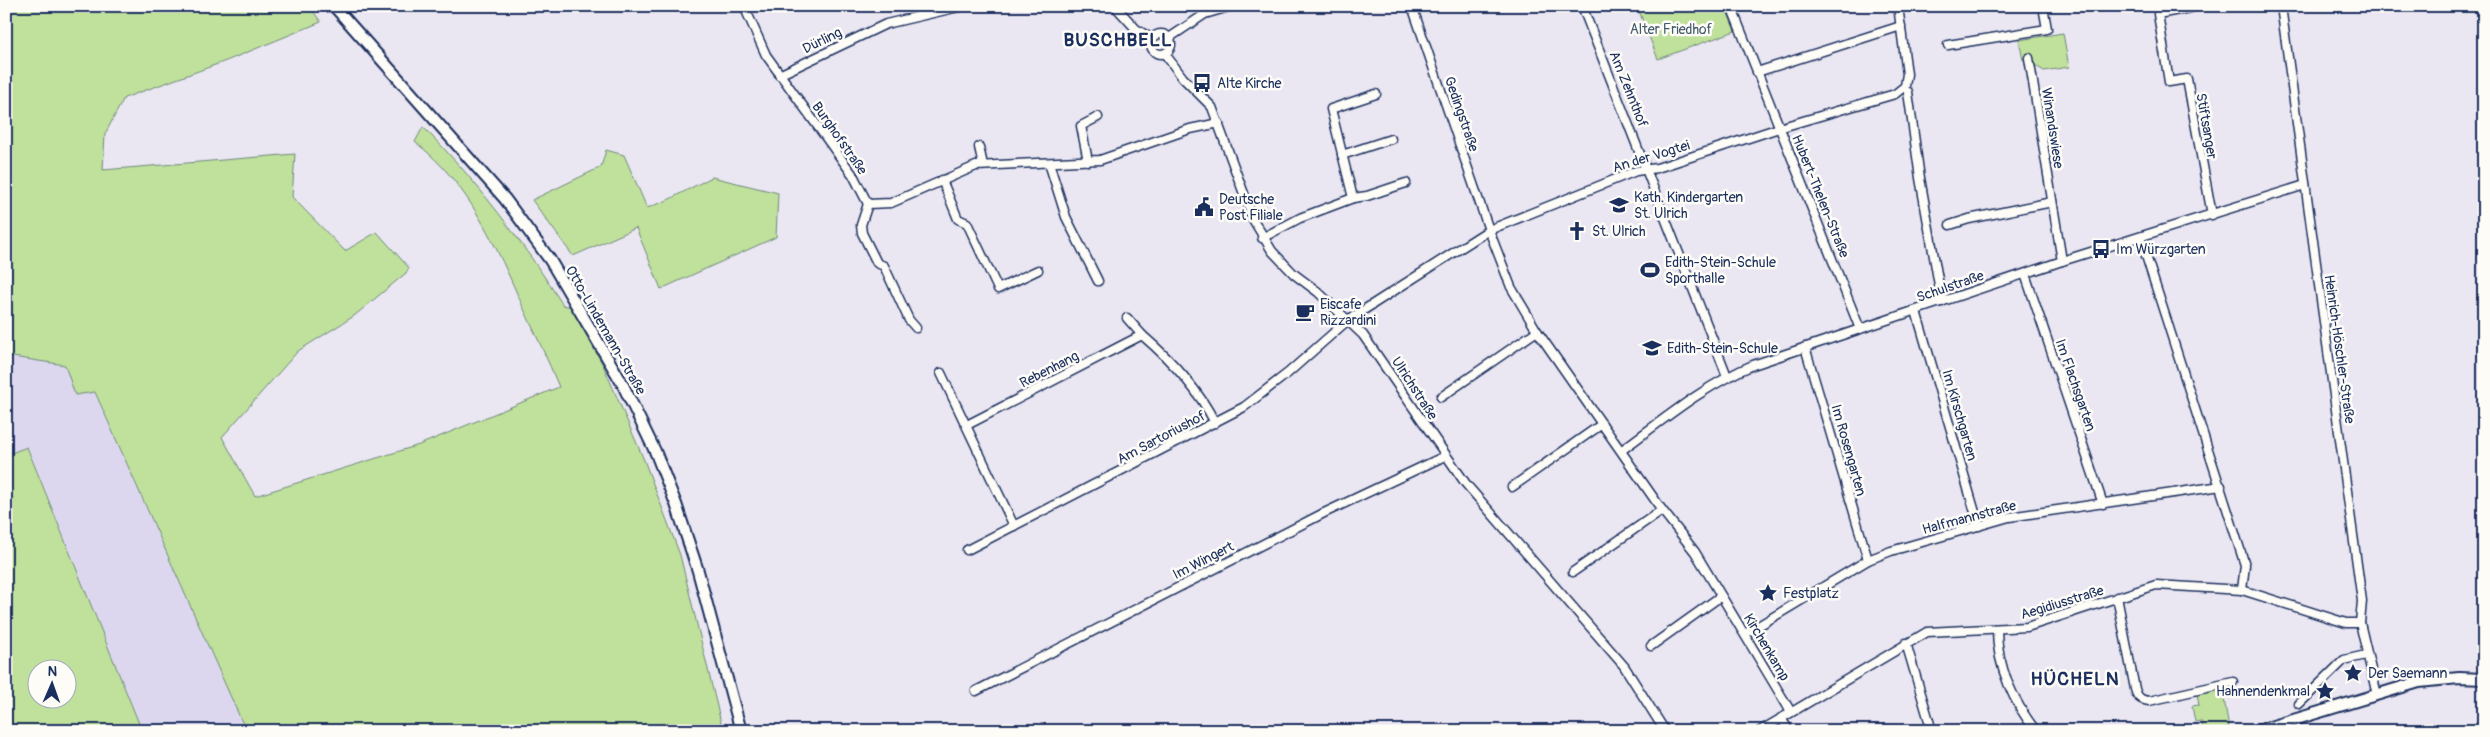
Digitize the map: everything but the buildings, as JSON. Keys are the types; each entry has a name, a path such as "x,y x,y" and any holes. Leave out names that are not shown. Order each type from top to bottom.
{"street":[{"name":"Otto-Lindemann-Straße","path":"334,6 505,199 550,260 622,383 655,451 679,512 698,570 741,731"},
{"name":"Burghofstraße","path":"744,6 766,55 853,175 868,204"},
{"name":"Dürling","path":"779,75 886,24 963,6"},
{"path":"1114,6 1136,29 1152,39"},
{"path":"1169,38 1205,14 1232,6"},
{"name":"Gedingstraße","path":"1412,6 1489,230"},
{"name":"Am Zehnthof","path":"1582,6 1648,170 1727,376"},
{"name":"Hubert-Thelen-Straße","path":"1731,6 1860,329"},
{"name":"An der Vogtei","path":"1348,320 1489,230 1636,171 1648,170 1895,94 1905,86 1907,74 1898,6"},
{"path":"1948,46 2047,29 2043,6"},
{"name":"Stiftsanger","path":"2200,6 2158,14 2169,82 2187,79 2212,215"},
{"name":"Heinrich-Höschler-Straße","path":"2281,6 2362,601 2360,623 2366,655 2377,695"},
{"path":"1757,72 1901,26"},
{"path":"1160,34 1169,38 1170,48 1165,54 1154,52 1151,46 1152,39 1160,34"},
{"name":"Ulrichstraße","path":"1165,54 1184,78 1208,101 1219,123 1248,205 1262,238 1281,262 1363,334 1384,362 1445,456 1484,506 1624,666 1665,731"},
{"name":"Winandswiese","path":"2029,58 2062,261"},
{"path":"1908,92 1920,178 1942,302"},
{"path":"1353,198 1331,109 1376,94"},
{"path":"1088,161 1081,126 1098,117"},
{"path":"916,328 909,320 884,266 877,263 862,233 861,225 868,204 891,203 970,168 983,165 1049,164 1088,161 1110,157 1190,128 1219,123"},
{"path":"1342,155 1391,139"},
{"path":"979,147 983,165"},
{"path":"1049,164 1066,217 1098,281"},
{"path":"942,180 958,219 967,223 998,289 1038,270"},
{"path":"1262,238 1300,218 1353,198 1406,183"},
{"name":"Schulstraße","path":"1622,450 1727,376 1805,347 2062,261 2305,185"},
{"path":"1950,224 1969,218 2052,202"},
{"name":"Kirchenkamp","path":"1489,230 1511,287 1537,331 1622,450 1662,510 1695,552 1791,712"},
{"path":"2140,237 2245,565 2242,590"},
{"name":"Im Flachsgarten","path":"2025,274 2103,504"},
{"name":"Im Kirschgarten","path":"1916,311 1979,526"},
{"path":"1127,318 1142,335 1165,355 1192,385 1215,423"},
{"name":"Am Sartoriushof","path":"967,550 1251,403 1348,320"},
{"path":"1441,397 1537,331"},
{"name":"Rebenhang","path":"967,425 1142,335"},
{"name":"Im Rosengarten","path":"1805,347 1868,560"},
{"path":"941,373 1014,526"},
{"path":"1512,487 1602,424"},
{"name":"Im Wingert","path":"976,691 1324,513 1445,456"},
{"name":"Halfmannstraße","path":"1745,634 1868,560 1890,551 2009,517 2221,486"},
{"path":"1573,572 1662,510"},
{"name":"Aegidiusstraße","path":"1760,731 1927,632 2027,627 2156,585 2242,590 2346,623 2360,623"},
{"path":"1651,646 1721,596"},
{"path":"2117,597 2137,696 2149,701 2233,682"},
{"path":"1997,630 1997,642 2008,684 2018,705 2036,731"},
{"path":"1906,643 1932,731"},
{"path":"2299,704 2344,660 2366,655"},
{"path":"2257,731 2419,682 2459,678 2484,678"},
{"path":"1781,718 1789,731"}],"shaded area":[{"path":"6,355 65,365 75,394 94,391 246,731 142,731 28,447 6,455"}],"green space":[{"path":"6,6 309,6 321,22 226,61 124,98 105,134 103,170 295,154 292,197 345,251 377,232 409,268 406,273 354,316 298,351 222,437 255,496 419,445 559,387 502,261 479,217 451,176 415,142 423,127 462,168 498,212 532,258 563,305 571,307 603,365 644,460 680,555 723,731 246,731 95,392 75,395 65,365 6,356"},
{"name":"Alter Friedhof","path":"1637,6 1725,6 1735,31 1658,59"},
{"path":"2063,33 2069,67 2044,71 2036,66 2033,58 2023,60 2019,40"},
{"path":"606,150 624,155 647,208 668,200 712,177 778,193 776,237 661,289 636,228 573,256 532,200 601,167"},
{"path":"27,447 142,731 6,731 6,455"},
{"path":"2222,688 2229,727 2218,731 2203,731 2201,721 2195,722 2192,706 2199,705 2197,695"}],"place":[{"name":"Alte Kirche","path":"1202,83"},
{"name":"Kath. Kindergarten St. Ulrich","path":"1619,205"},
{"name":"Deutsche Post Filiale","path":"1204,207"},
{"name":"St. Ulrich","path":"1577,231"},
{"name":"Im Würzgarten","path":"2101,249"},
{"name":"Edith-Stein-Schule Sporthalle","path":"1650,270"},
{"name":"Eiscafe Rizzardini","path":"1305,312"},
{"name":"Edith-Stein-Schule","path":"1652,348"},
{"name":"Festplatz","path":"1768,593"},
{"name":"Der Saemann","path":"2353,673"},
{"name":"Hahnendenkmal","path":"2325,691"}],"district":[{"name":"BUSCHBELL","path":"1118,39"},
{"name":"HÜCHELN","path":"2075,678"}]}
